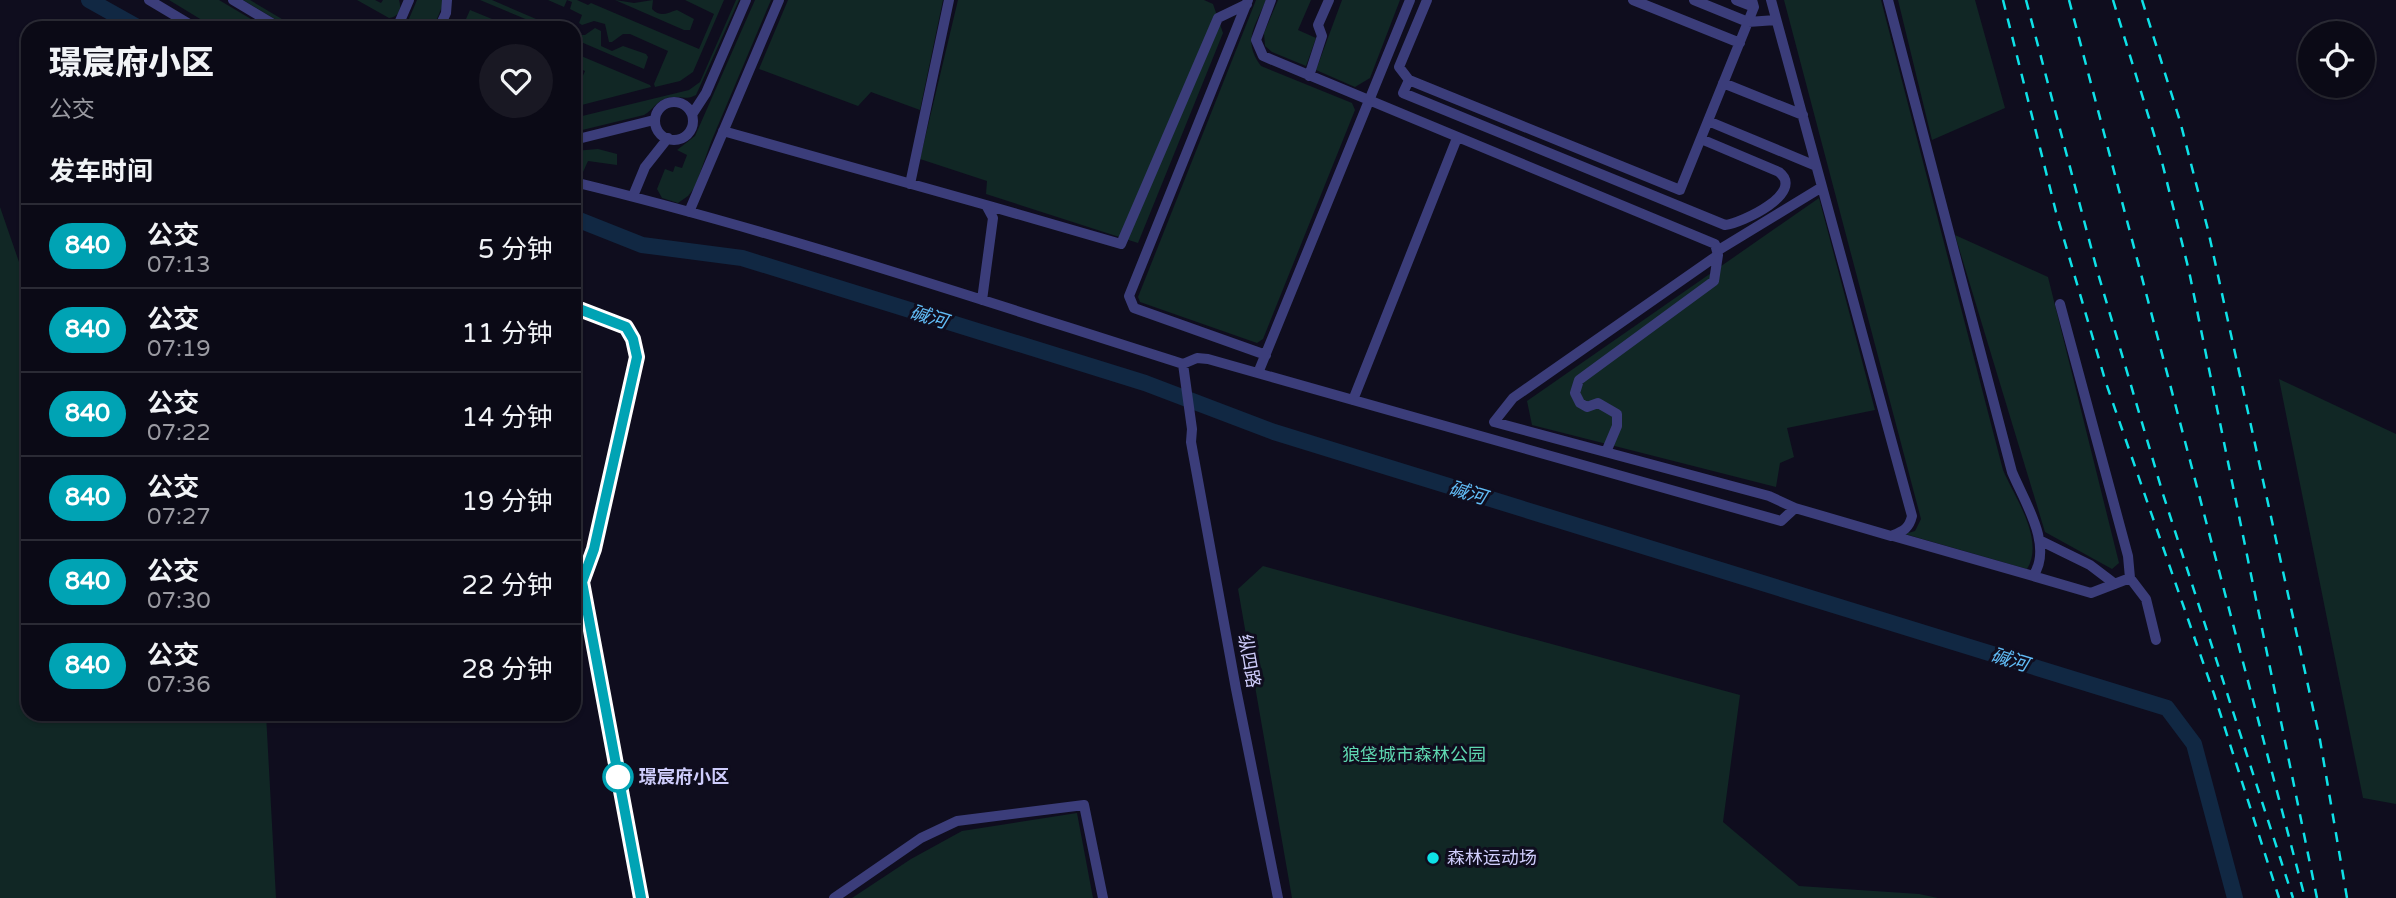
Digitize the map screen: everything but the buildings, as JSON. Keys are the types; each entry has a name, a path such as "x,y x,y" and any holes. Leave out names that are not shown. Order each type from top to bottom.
{"street":[{"path":"149,0 184,21"},
{"path":"233,0 268,21"},
{"path":"400,21 409,0"},
{"path":"442,21 447,0"},
{"path":"654,120 661,134 668,138 679,140 686,135 692,127 693,113 706,93 746,0"},
{"path":"689,212 779,0"},
{"path":"910,184 949,0"},
{"path":"1272,0 1256,40 1263,56 1672,229 1715,244 1718,253 1714,281 1578,380 1575,393 1580,403 1587,407 1598,403 1617,414 1617,426 1606,452"},
{"path":"1309,76 1322,36 1318,25 1329,0"},
{"path":"1258,373 1410,0"},
{"path":"1426,0 1399,67 1409,80 1680,190 1748,22 1753,4 1736,0"},
{"path":"1633,0 1740,43"},
{"path":"1695,0 1748,22 1776,20"},
{"path":"1771,0 1912,516 1910,525 1904,531 1891,536"},
{"path":"1888,0 2012,472 2033,520 2041,547 2038,570 2034,576"},
{"path":"723,131 1121,244 1218,18 1247,2"},
{"path":"1247,2 1129,296 1134,308 1266,355"},
{"path":"1409,80 1403,93 1726,225 1738,223 1783,195 1786,185 1784,176 1779,172 1701,139"},
{"path":"1723,83 1802,116"},
{"path":"581,138 654,120 662,106 670,103 685,105 693,113"},
{"path":"1708,121 1816,166"},
{"path":"633,196 645,167 668,138"},
{"path":"1353,400 1457,138"},
{"path":"581,184 811,247 1183,364 1197,358 1258,373 1781,521 1795,508"},
{"path":"1822,187 1718,253 1513,398 1494,422 1769,496 1795,508 2091,593 2130,578"},
{"path":"982,300 993,218 986,205"},
{"path":"2060,304 2128,556 2130,578 2146,599 2156,640"},
{"path":"581,310 626,327 633,339 637,357 594,549 582,582 641,898"},
{"name":"纵四路","path":"1183,364 1192,429 1191,442 1278,898"},
{"path":"2039,540 2090,565 2115,584"},
{"path":"834,898 921,838 957,821 1084,805 1103,898"}],"green space":[{"path":"169,0 219,0 254,21 204,21"},
{"path":"243,0 250,0 285,21 278,21"},
{"path":"357,0 375,0 381,3 383,0 399,0 400,9 395,16 389,18"},
{"path":"417,0 442,0 436,21 408,21"},
{"path":"480,0 492,0 541,21 530,21"},
{"path":"548,0 567,0 564,7"},
{"path":"567,0 577,0 588,5 591,3 699,49 714,14 685,0 724,0 693,72 680,81 655,87 668,51 630,34 623,34 609,42 605,24 594,21 581,24 582,15 570,9 572,2"},
{"path":"615,0 634,3 653,0 652,9 658,13 677,10 694,19 690,30 684,30"},
{"path":"736,0 739,0 696,95 689,98 667,98 644,115 581,130 581,116 689,90 700,82"},
{"path":"755,0 771,0 711,142 695,187 678,203 662,198 657,189 665,169 673,172 675,166 682,168 687,155 677,150 695,136"},
{"path":"788,0 943,0 920,110 871,92 858,106 759,69"},
{"path":"958,0 1204,0 1213,4 1223,33 1138,243 986,194 987,181 920,159"},
{"path":"1256,0 1266,0 1251,41 1255,57 1261,66 1352,103 1355,110 1263,339 1257,343 1140,302 1138,297"},
{"path":"1278,0 1311,0 1298,30 1316,38 1306,66 1272,52 1265,46 1264,33"},
{"path":"1342,0 1400,0 1370,78 1355,87 1316,70"},
{"path":"1784,0 1881,0 2003,470 2021,506 2030,532 2032,558 2027,569 1905,534 1915,531 1921,519"},
{"path":"1898,0 1975,0 2005,108 1932,140"},
{"path":"470,10 492,19 491,21 465,21"},
{"path":"595,28 601,31 601,46 612,51 623,46 646,54 648,57 644,69 581,42 581,35"},
{"path":"581,56 651,87 581,105 581,80 585,71 581,69"},
{"path":"598,149 617,154 617,165 588,161 581,172 581,150"},
{"path":"1819,198 1875,410 1787,428 1794,457 1780,463 1776,487 1532,425 1527,401"},
{"path":"0,207 21,268 21,721 266,721 276,898 0,898"},
{"path":"1955,235 2048,277 2119,563 2112,569 2045,532"},
{"path":"2279,379 2396,434 2396,804 2363,798"},
{"name":"狼垡城市森林公园","path":"1263,566 1740,695 1723,822 1799,886 1919,894 1938,898 1292,898 1238,589"},
{"path":"1077,813 1093,898 852,898 911,859 962,831"}],"waterway":[{"name":"碱河","path":"89,0 126,21"},
{"name":"碱河","path":"581,221 642,245 742,258 1145,383 1274,432 2167,708 2194,744 2235,898"}],"railway":[{"path":"2003,0 2056,212 2106,383 2214,694 2279,898"},
{"path":"2026,0 2097,270 2163,494 2293,898"},
{"path":"2069,0 2305,898"},
{"path":"2113,0 2160,154 2189,271 2317,898"},
{"path":"2142,0 2180,121 2208,230 2320,740 2347,898"}],"bus line":[{"name":"840","path":"581,309 626,327 633,339 637,357 594,549 582,582 641,898"}],"place":[{"name":"璟宸府小区","path":"618,777"},
{"name":"森林运动场","path":"1433,858"}]}
